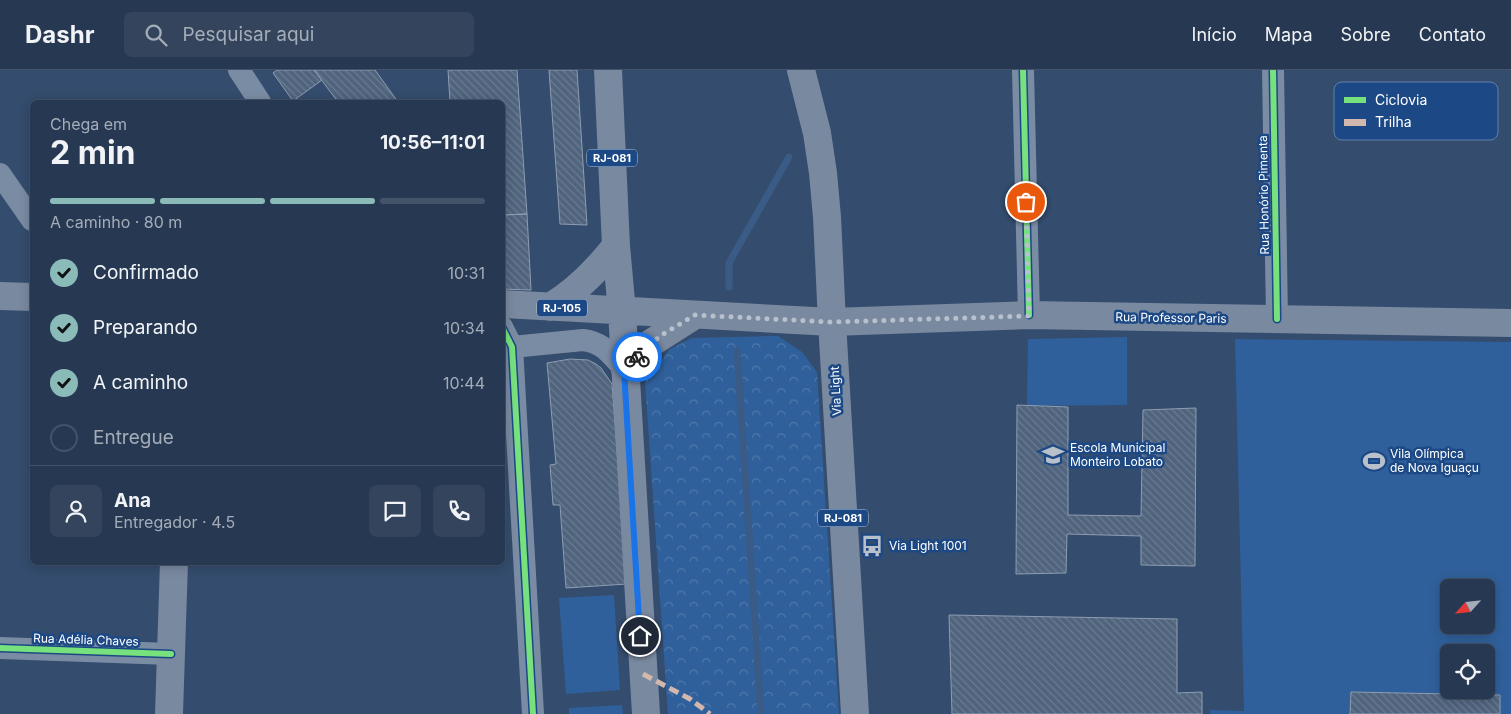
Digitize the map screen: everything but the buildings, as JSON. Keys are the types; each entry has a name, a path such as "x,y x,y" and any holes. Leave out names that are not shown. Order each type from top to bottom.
{"main road":[{"name":"RJ-081","path":"608,70 616,246 622,312 646,714"},
{"name":"Via Light","path":"801,70 817,133 827,216 855,714"},
{"path":"550,307 588,279 616,246"},
{"path":"0,296 30,297"},
{"name":"RJ-105","path":"505,304 832,322"},
{"path":"624,370 652,343 695,315"},
{"name":"Rua Professor Paris","path":"832,322 1029,316 1511,323"},
{"path":"169,714 174,565"}],"street":[{"path":"239,70 259,100"},
{"path":"1023,70 1029,316"},
{"name":"Rua Honório Pimenta","path":"1273,70 1277,319"},
{"path":"0,174 30,217"},
{"path":"505,333 512,347 533,714"},
{"path":"512,347 583,340 593,342 603,347 624,370"},
{"name":"Rua Adélia Chaves","path":"0,648 171,654"}],"green space":[{"path":"778,336 802,352 817,372 839,714 668,714 645,381 670,349 692,338"},
{"path":"1127,337 1127,405 1027,406 1028,339"},
{"name":"Vila Olímpica de Nova Iguaçu","path":"1235,339 1511,342 1511,714 1210,714 1210,710 1244,711"},
{"path":"614,595 620,690 566,694 559,598"},
{"path":"622,705 623,714 569,714 569,708"}],"waterway":[{"path":"729,287 729,263 789,157"},
{"path":"737,351 761,714"}],"marked path":[{"path":"643,674 690,699 710,714"}],"cycle path":[{"path":"1023,70 1029,315"},
{"path":"1273,70 1277,319"},
{"path":"505,333 512,347 533,714"},
{"path":"0,648 171,654"}],"way so far":[{"path":"637,357 660,336 695,315 832,322 1029,316 1026,202"}],"place":[{"name":"Escola Municipal Monteiro Lobato","path":"1053,455"},
{"name":"Vila Olímpica de Nova Iguaçu","path":"1374,461"},
{"name":"Via Light 1001","path":"872,546"}],"route":[{"path":"637,357 624,370 640,636"}]}
